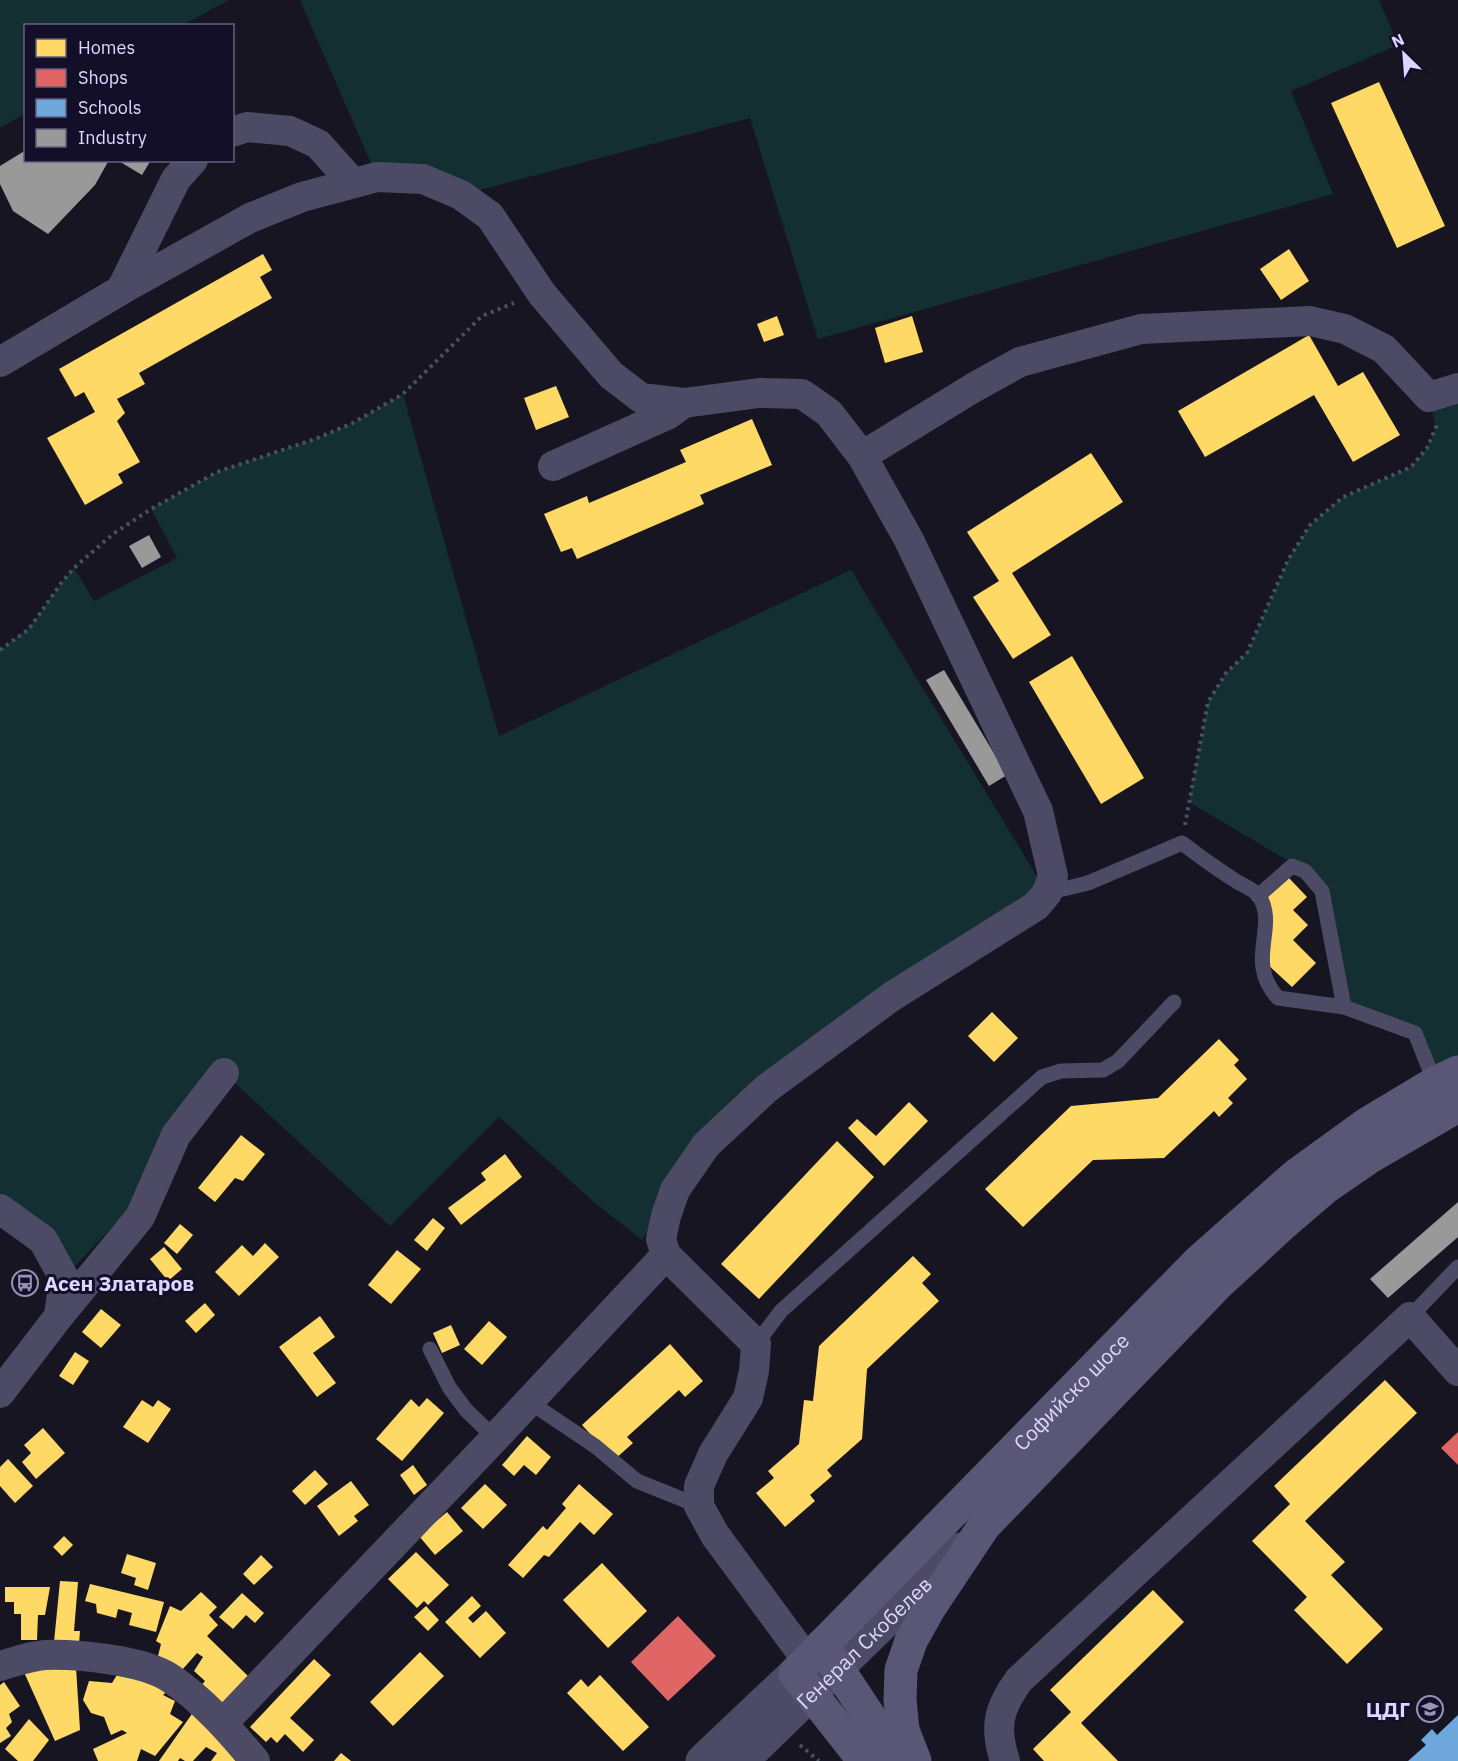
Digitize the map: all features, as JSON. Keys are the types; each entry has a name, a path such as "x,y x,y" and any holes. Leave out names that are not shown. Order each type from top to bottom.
{"main road":[{"name":"Софийско шосе","path":"814,1668 1199,1261 1296,1175 1365,1125 1447,1078"},
{"name":"Софийско шосе","path":"915,1761 903,1730 900,1700 901,1670 911,1641 930,1607 984,1526 1201,1301 1283,1224 1325,1188 1370,1157 1458,1106"},
{"path":"814,1668 864,1761"},
{"path":"814,1668 899,1761"}],"street":[{"path":"234,131 247,127 290,131 318,144 353,183"},
{"path":"121,290 176,179 191,162"},
{"path":"0,362 121,290 250,218 302,196 377,177 423,179 461,195 490,216 542,294 610,375 641,398 684,403 759,393 802,394 829,413 862,456 909,540 1038,811 1053,876 1047,893 1036,906 891,997 776,1082 706,1146 675,1190 666,1216 662,1239 666,1255 756,1344 754,1371 748,1398 714,1454 699,1486 699,1506 715,1535 814,1668"},
{"path":"862,456 1020,362 1141,329 1310,321 1345,328 1384,349 1429,397 1458,388"},
{"path":"553,466 669,414 684,403"},
{"path":"0,1393 140,1217 176,1136 224,1073"},
{"path":"0,1209 43,1240 64,1278 59,1316"},
{"path":"223,1723 666,1255"},
{"path":"1005,1761 999,1741 999,1717 1007,1696 1019,1680 1410,1317 1458,1371"},
{"name":"Генерал Скобелев","path":"702,1761 984,1526"},
{"path":"0,1666 43,1655 96,1658 138,1665 169,1677 223,1723 255,1761"},
{"name":"Генерал Скобелев","path":"742,1761 814,1668"}],"lane":[{"path":"1047,893 1088,883 1182,843 1258,896 1265,916 1262,966 1265,980 1278,998 1344,1007 1415,1033 1447,1078"},
{"path":"1258,896 1292,866 1305,871 1322,891 1344,1007"},
{"path":"756,1344 781,1311 1042,1077 1061,1071 1103,1070 1118,1061 1174,1002"},
{"path":"1410,1317 1456,1273"},
{"path":"430,1349 449,1387 466,1410 495,1438"},
{"path":"528,1401 595,1446 637,1481 699,1506"}],"path":[{"path":"0,650 29,628 74,568 123,528 217,472 315,439 351,424 403,394 482,316 542,294"},
{"path":"1182,843 1208,702 1226,673 1246,653 1288,560 1310,525 1343,497 1411,467 1427,448 1436,427 1429,397"}],"green space":[{"path":"0,0 229,0 185,24 24,24 24,115 0,128"},
{"path":"300,0 1379,0 1398,45 1291,91 1333,194 818,339 750,118 461,195 377,177"},
{"path":"1458,387 1458,1072 1435,1083 1415,1033 1344,1007 1322,891 1305,871 1189,802 1208,702 1226,673 1247,653 1288,560 1310,525 1343,497 1411,467 1427,448 1436,427 1429,397"},
{"path":"403,394 499,736 851,570 1047,893 766,1089 675,1190 642,1240 594,1202 499,1117 390,1226 224,1073 158,1178 64,1278 0,1209 0,650 29,628 74,568 94,601 177,558 151,509 217,472 315,439 351,424"}],"building: Homes":[{"path":"1379,82 1445,226 1397,248 1331,103"},
{"path":"1289,249 1309,281 1281,300 1260,269"},
{"path":"263,254 272,270 260,277 272,298 139,373 145,384 117,399 125,413 117,421 140,462 118,474 123,483 85,505 47,438 95,412 84,392 75,397 59,369"},
{"path":"777,316 784,335 764,342 757,324"},
{"path":"912,316 923,352 885,363 875,328"},
{"path":"1309,335 1338,386 1363,372 1400,435 1353,462 1314,395 1205,457 1178,411"},
{"path":"556,386 569,417 536,430 524,398"},
{"path":"752,419 772,465 700,495 704,504 577,559 572,548 561,552 544,514 587,496 589,503 686,462 680,450"},
{"path":"1091,453 1123,502 1012,573 1051,635 1013,659 973,597 999,581 967,532"},
{"path":"1072,656 1144,778 1101,804 1029,682"},
{"path":"1289,878 1307,897 1293,910 1308,925 1293,940 1316,963 1292,987 1267,964 1267,896"},
{"path":"992,1012 1018,1038 994,1062 968,1036"},
{"path":"1219,1039 1239,1060 1234,1065 1247,1079 1228,1098 1233,1103 1219,1117 1214,1111 1164,1158 1093,1160 1023,1227 985,1189 1071,1106 1158,1098"},
{"path":"909,1102 928,1121 884,1166 848,1128 857,1119 876,1136"},
{"path":"241,1135 265,1154 243,1181 235,1178 215,1202 198,1188"},
{"path":"837,1141 874,1177 759,1299 721,1264"},
{"path":"505,1154 522,1177 461,1225 448,1208 486,1180 481,1173"},
{"path":"433,1218 445,1228 427,1251 414,1240"},
{"path":"180,1224 193,1235 177,1254 164,1243"},
{"path":"265,1243 279,1257 239,1296 215,1272 242,1245 253,1256"},
{"path":"164,1247 182,1269 168,1281 150,1259"},
{"path":"397,1250 421,1269 391,1304 368,1285"},
{"path":"913,1256 931,1274 922,1283 939,1301 867,1369 862,1439 827,1470 832,1476 810,1495 815,1501 785,1527 756,1493 774,1478 768,1471 799,1444 804,1400 813,1401 819,1346"},
{"path":"205,1303 215,1315 196,1333 185,1321"},
{"path":"101,1309 121,1325 101,1348 82,1332"},
{"path":"320,1316 335,1337 313,1353 336,1383 317,1397 279,1347"},
{"path":"489,1321 507,1337 482,1365 464,1349"},
{"path":"451,1325 460,1345 442,1353 433,1333"},
{"path":"670,1344 703,1381 685,1397 679,1390 627,1437 633,1443 614,1460 582,1425"},
{"path":"75,1352 89,1361 73,1385 59,1376"},
{"path":"1385,1380 1417,1413 1305,1521 1345,1562 1331,1575 1383,1629 1347,1664 1294,1610 1307,1597 1252,1541 1290,1504 1274,1486"},
{"path":"427,1398 444,1413 402,1461 376,1439 411,1399 419,1407"},
{"path":"142,1400 153,1407 158,1400 171,1409 148,1443 123,1427"},
{"path":"43,1428 65,1453 36,1479 22,1462 31,1453 24,1445"},
{"path":"527,1436 551,1457 536,1475 524,1465 514,1476 502,1465"},
{"path":"8,1459 33,1486 15,1503 0,1486 0,1467"},
{"path":"413,1465 427,1485 414,1495 400,1475"},
{"path":"315,1470 328,1484 305,1505 292,1491"},
{"path":"351,1481 369,1505 354,1516 358,1521 339,1536 317,1506"},
{"path":"485,1484 507,1505 483,1529 461,1508"},
{"path":"579,1484 613,1514 594,1535 580,1522 549,1557 544,1555 523,1578 508,1565 543,1526 547,1530 566,1508 562,1504"},
{"path":"447,1512 463,1531 435,1555 419,1536"},
{"path":"64,1536 73,1545 62,1556 53,1547"},
{"path":"416,1552 449,1585 428,1605 424,1601 417,1608 388,1579"},
{"path":"127,1554 156,1563 148,1590 134,1585 136,1578 121,1573"},
{"path":"261,1555 273,1567 254,1585 243,1574"},
{"path":"602,1563 647,1611 608,1648 563,1600"},
{"path":"60,1581 78,1582 74,1631 80,1631 79,1644 54,1642"},
{"path":"90,1584 164,1602 156,1632 129,1625 132,1613 118,1609 116,1618 97,1613 96,1604 85,1601"},
{"path":"5,1587 50,1587 45,1615 38,1615 37,1640 21,1640 21,1614 14,1614 14,1602 5,1602"},
{"path":"1153,1590 1184,1622 1081,1723 1118,1761 1044,1761 1033,1749 1071,1712 1050,1690"},
{"path":"201,1592 217,1607 209,1615 218,1625 207,1636 248,1676 230,1709 200,1687 205,1681 194,1671 203,1657 197,1653 182,1670 158,1656 161,1644 156,1641 170,1606 181,1611"},
{"path":"242,1593 264,1613 255,1623 246,1615 233,1629 219,1617"},
{"path":"472,1596 481,1606 468,1618 473,1623 486,1611 506,1633 480,1658 445,1622"},
{"path":"426,1606 439,1620 428,1631 414,1617"},
{"path":"420,1652 444,1676 393,1726 370,1702"},
{"path":"314,1659 331,1675 290,1718 314,1740 303,1752 285,1734 277,1743 271,1737 266,1742 250,1727"},
{"path":"76,1667 80,1730 55,1741 23,1670"},
{"path":"122,1667 170,1689 163,1695 175,1701 170,1714 183,1722 155,1756 141,1749 137,1761 98,1761 93,1749 127,1733 122,1730 111,1735 104,1717 91,1713 83,1700 89,1681 112,1683"},
{"path":"600,1675 649,1727 623,1751 567,1693 581,1679 588,1687"},
{"path":"4,1682 20,1706 9,1714 12,1722 6,1728 11,1736 0,1743 0,1685"},
{"path":"194,1711 236,1761 211,1761 217,1753 206,1747 193,1761 180,1758 178,1761 159,1761"},
{"path":"29,1719 49,1740 33,1761 18,1761 5,1749"},
{"path":"341,1753 351,1761 334,1761"}],"building: Shops":[{"path":"1458,1432 1458,1465 1441,1448"},
{"path":"678,1616 716,1656 668,1701 631,1662"}],"building: Schools":[{"path":"1458,1715 1458,1761 1408,1761 1426,1745 1421,1740 1432,1729 1437,1735"}],"building: Industry":[{"path":"24,151 24,162 108,162 95,185 48,234 13,211 0,184 0,166"},
{"path":"120,162 150,162 142,175"},
{"path":"149,535 161,557 142,568 129,546"},
{"path":"944,670 1007,775 989,786 926,680"},
{"path":"1458,1202 1458,1237 1388,1298 1370,1279"}],"place":[{"name":"Асен Златаров","path":"25,1283"},
{"name":"ЦДГ","path":"1430,1709"}]}
